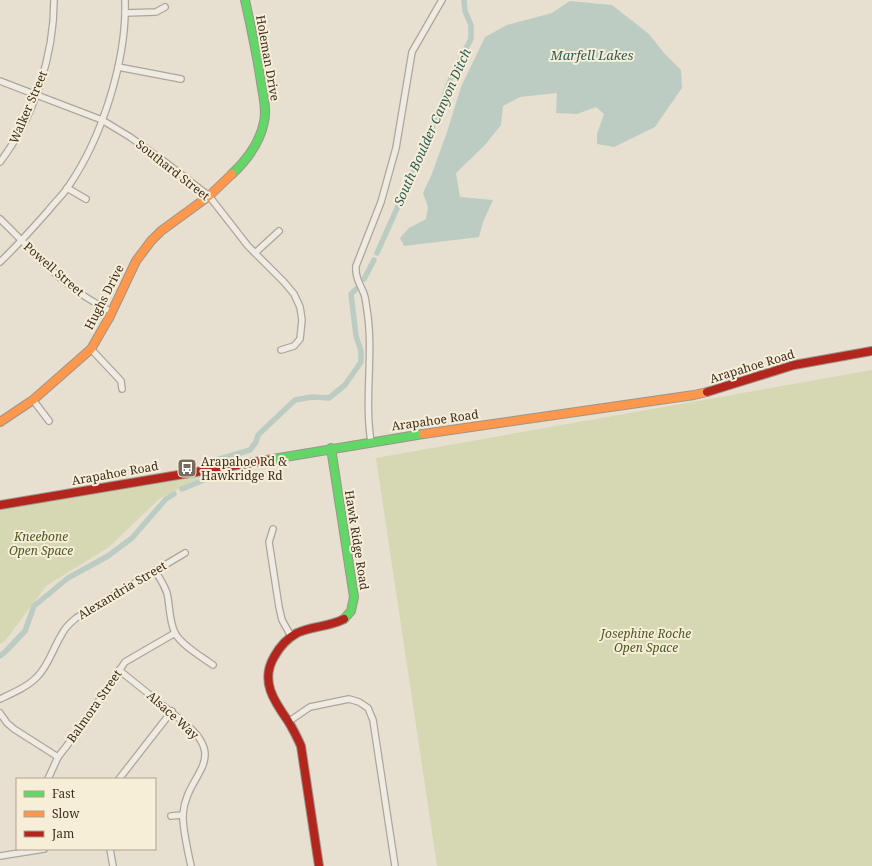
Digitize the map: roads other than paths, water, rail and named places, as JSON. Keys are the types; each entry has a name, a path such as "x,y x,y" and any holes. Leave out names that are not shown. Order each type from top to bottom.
{"street":[{"name":"Walker Street","path":"0,162 11,148 22,128 46,66 51,39 54,0"},
{"path":"0,262 22,240 67,188 83,161 102,120 118,66 125,13 125,0"},
{"name":"Holeman Drive","path":"209,196 242,165 258,140 264,123 264,100 245,0"},
{"path":"371,442 368,409 368,312 364,293 356,276 356,266 381,202 396,148 412,52 442,0"},
{"path":"125,13 156,12 165,7"},
{"path":"118,66 181,79"},
{"name":"Southard Street","path":"0,82 102,120 130,137 209,196 243,241 294,294 301,311 302,320 300,339 294,346 281,350"},
{"path":"67,188 86,199"},
{"name":"Hughs Drive","path":"0,422 33,400 91,349 112,312 136,261 151,241 161,231 209,196"},
{"name":"Powell Street","path":"0,219 44,263 66,282 89,299 112,312"},
{"path":"255,253 279,232"},
{"path":"91,349 122,381 122,389"},
{"name":"Arapahoe Road","path":"0,505 331,448 694,395 794,365 872,351"},
{"path":"33,400 49,421"},
{"name":"Hawk Ridge Road","path":"319,866 300,746 296,734 274,703 268,690 267,676 269,664 274,653 290,636 305,630 342,622 354,607 354,598 331,448"},
{"path":"273,529 269,542 279,607 282,620 290,636"},
{"name":"Alexandria Street","path":"0,699 24,687 37,677 45,667 67,626 76,618 185,553"},
{"path":"155,571 167,593 175,634 213,665"},
{"name":"Balmora Street","path":"48,778 58,757 79,730 119,670 130,659 175,634"},
{"name":"Alsace Way","path":"119,670 172,711 196,732 201,739 205,752 205,761 202,770 188,793 183,815 191,866"},
{"path":"288,722 310,707 331,702 349,700 359,702 368,708 373,720 395,866"},
{"path":"120,778 172,711"},
{"path":"0,713 7,723 14,729 58,757"},
{"path":"171,816 183,815"},
{"path":"0,856 38,850"},
{"path":"110,850 112,866"}],"water":[{"name":"Marfell Lakes","path":"570,1 612,5 649,34 664,53 681,70 682,88 655,127 614,147 597,144 597,134 604,114 596,107 577,114 556,113 557,93 520,97 503,106 501,125 485,145 456,173 460,197 493,200 483,222 479,237 404,246 400,238 409,228 426,219 428,207 423,193 431,176 447,132 461,87 485,37 507,25 552,13"}],"waterway":[{"name":"South Boulder Canyon Ditch","path":"377,253 424,148 453,73 471,39 471,25 465,11 464,0"},
{"name":"South Boulder Canyon Ditch","path":"364,279 374,260"},
{"name":"South Boulder Canyon Ditch","path":"211,465 213,461 250,450 256,442 258,435 295,400 312,397 329,398 345,385 361,362 361,351 356,336 351,294 356,289"},
{"name":"South Boulder Canyon Ditch","path":"182,489 211,477 213,474"},
{"name":"South Boulder Canyon Ditch","path":"0,656 25,631 34,606 68,578 108,556 132,538 166,499 174,494"}],"place":[{"name":"Arapahoe Rd & Hawkridge Rd","path":"187,468"}],"park label":[{"name":"Kneebone Open Space","path":"41,543"},
{"name":"Josephine Roche Open Space","path":"646,640"}]}
